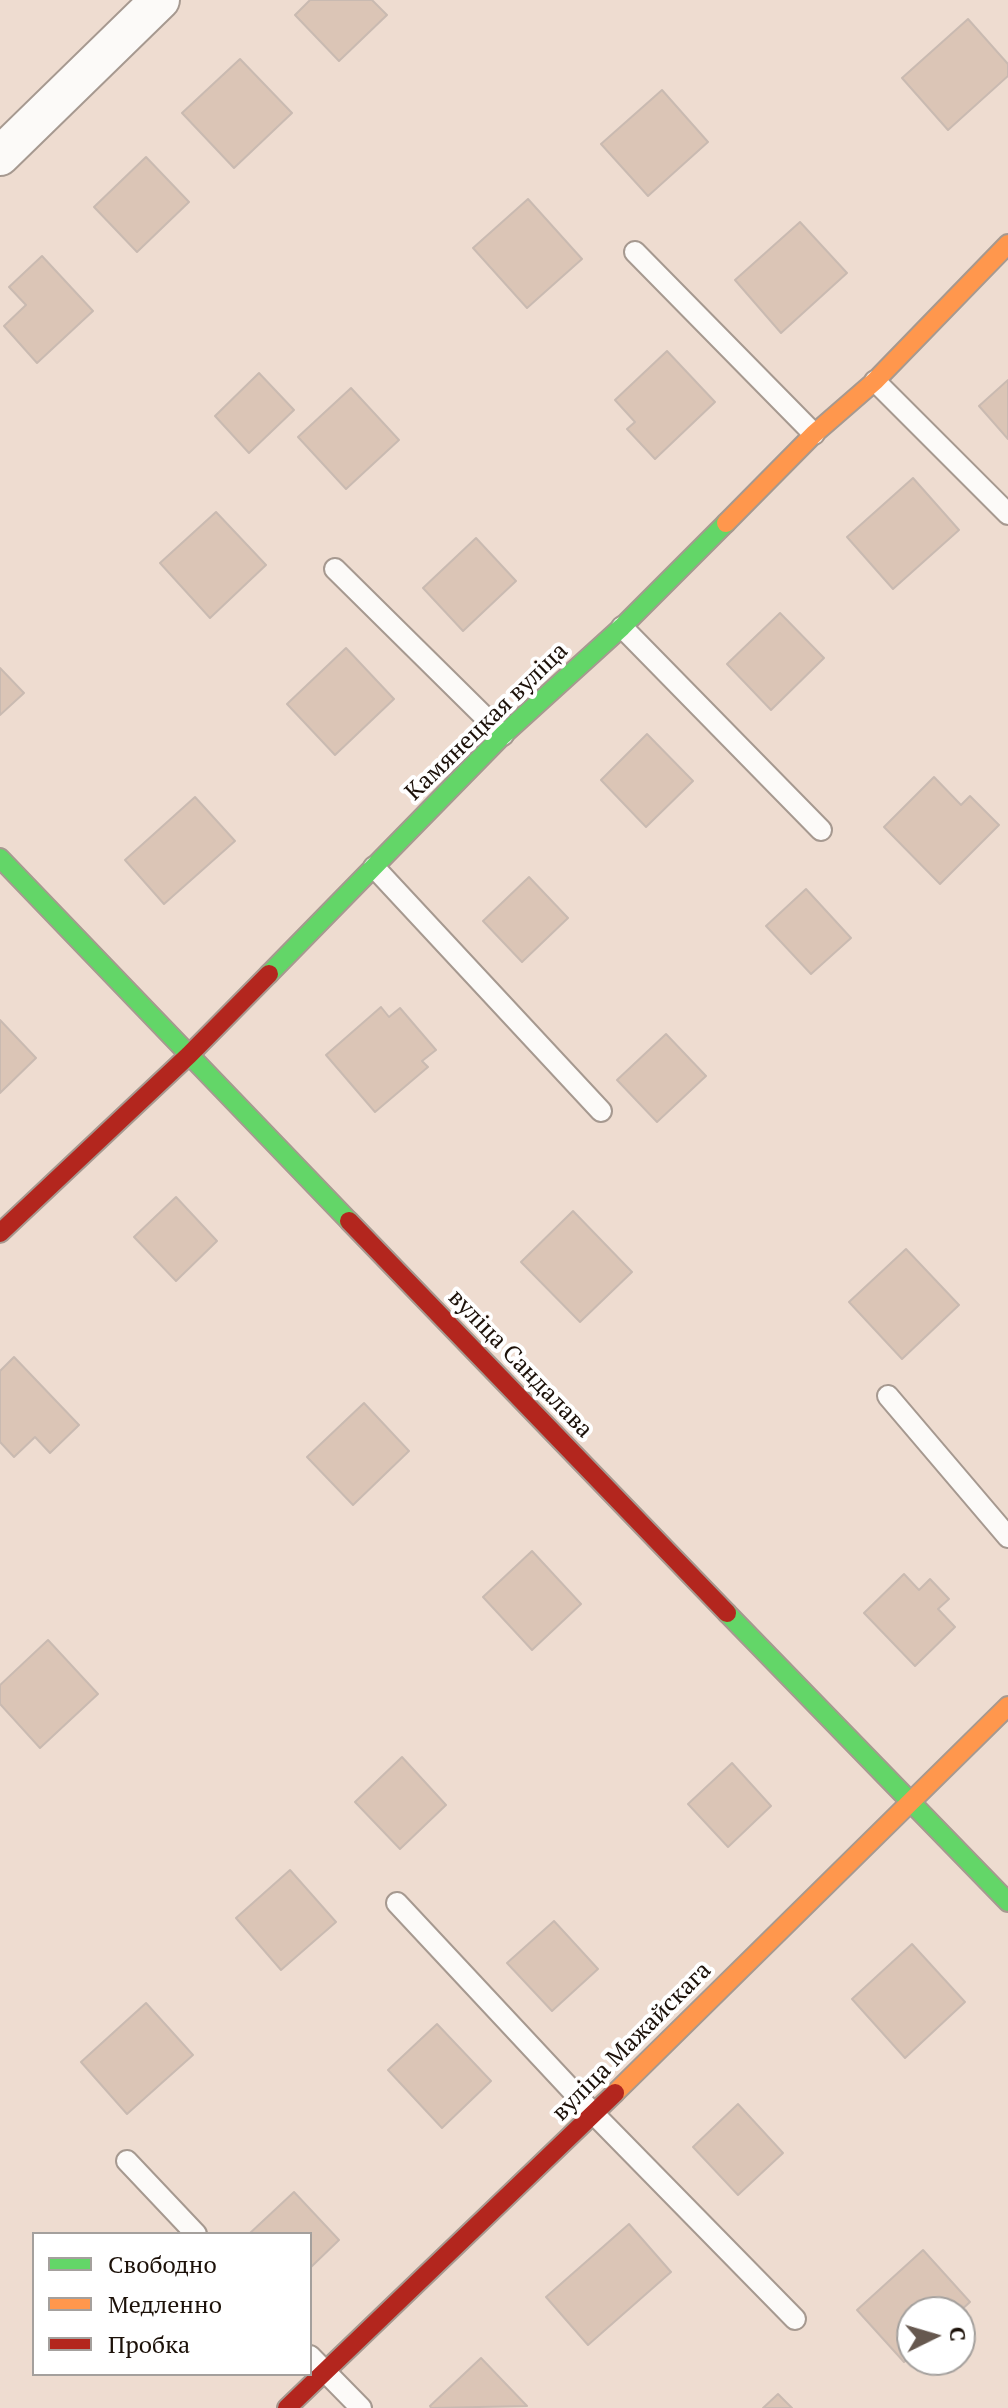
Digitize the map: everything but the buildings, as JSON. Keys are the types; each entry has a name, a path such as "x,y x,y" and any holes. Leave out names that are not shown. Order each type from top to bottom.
{"street":[{"path":"0,156 160,0"},
{"name":"Камянецкая вуліца","path":"0,1233 189,1055 503,735 622,627 814,434 875,381 1008,244"},
{"name":"вуліца Сандалава","path":"0,858 1008,1902"},
{"name":"вуліца Мажайскага","path":"287,2408 594,2114 1008,1706"}],"lane":[{"path":"635,252 814,434"},
{"path":"875,381 1008,514"},
{"path":"335,569 503,735"},
{"path":"622,627 821,830"},
{"path":"374,867 601,1111"},
{"path":"888,1396 1008,1537"},
{"path":"397,1903 594,2114 795,2319"},
{"path":"127,2161 194,2232"},
{"path":"312,2358 361,2408"}],"traffic: fast":[{"path":"269,974 503,735 622,627 726,523"},
{"path":"0,858 349,1221"},
{"path":"727,1613 1008,1902"}],"traffic: slow":[{"path":"726,523 814,434 875,381 1008,244"},
{"path":"615,2093 1008,1706"}],"traffic: jam":[{"path":"0,1233 189,1055 269,974"},
{"path":"349,1221 727,1613"},
{"path":"287,2408 615,2093"}]}
